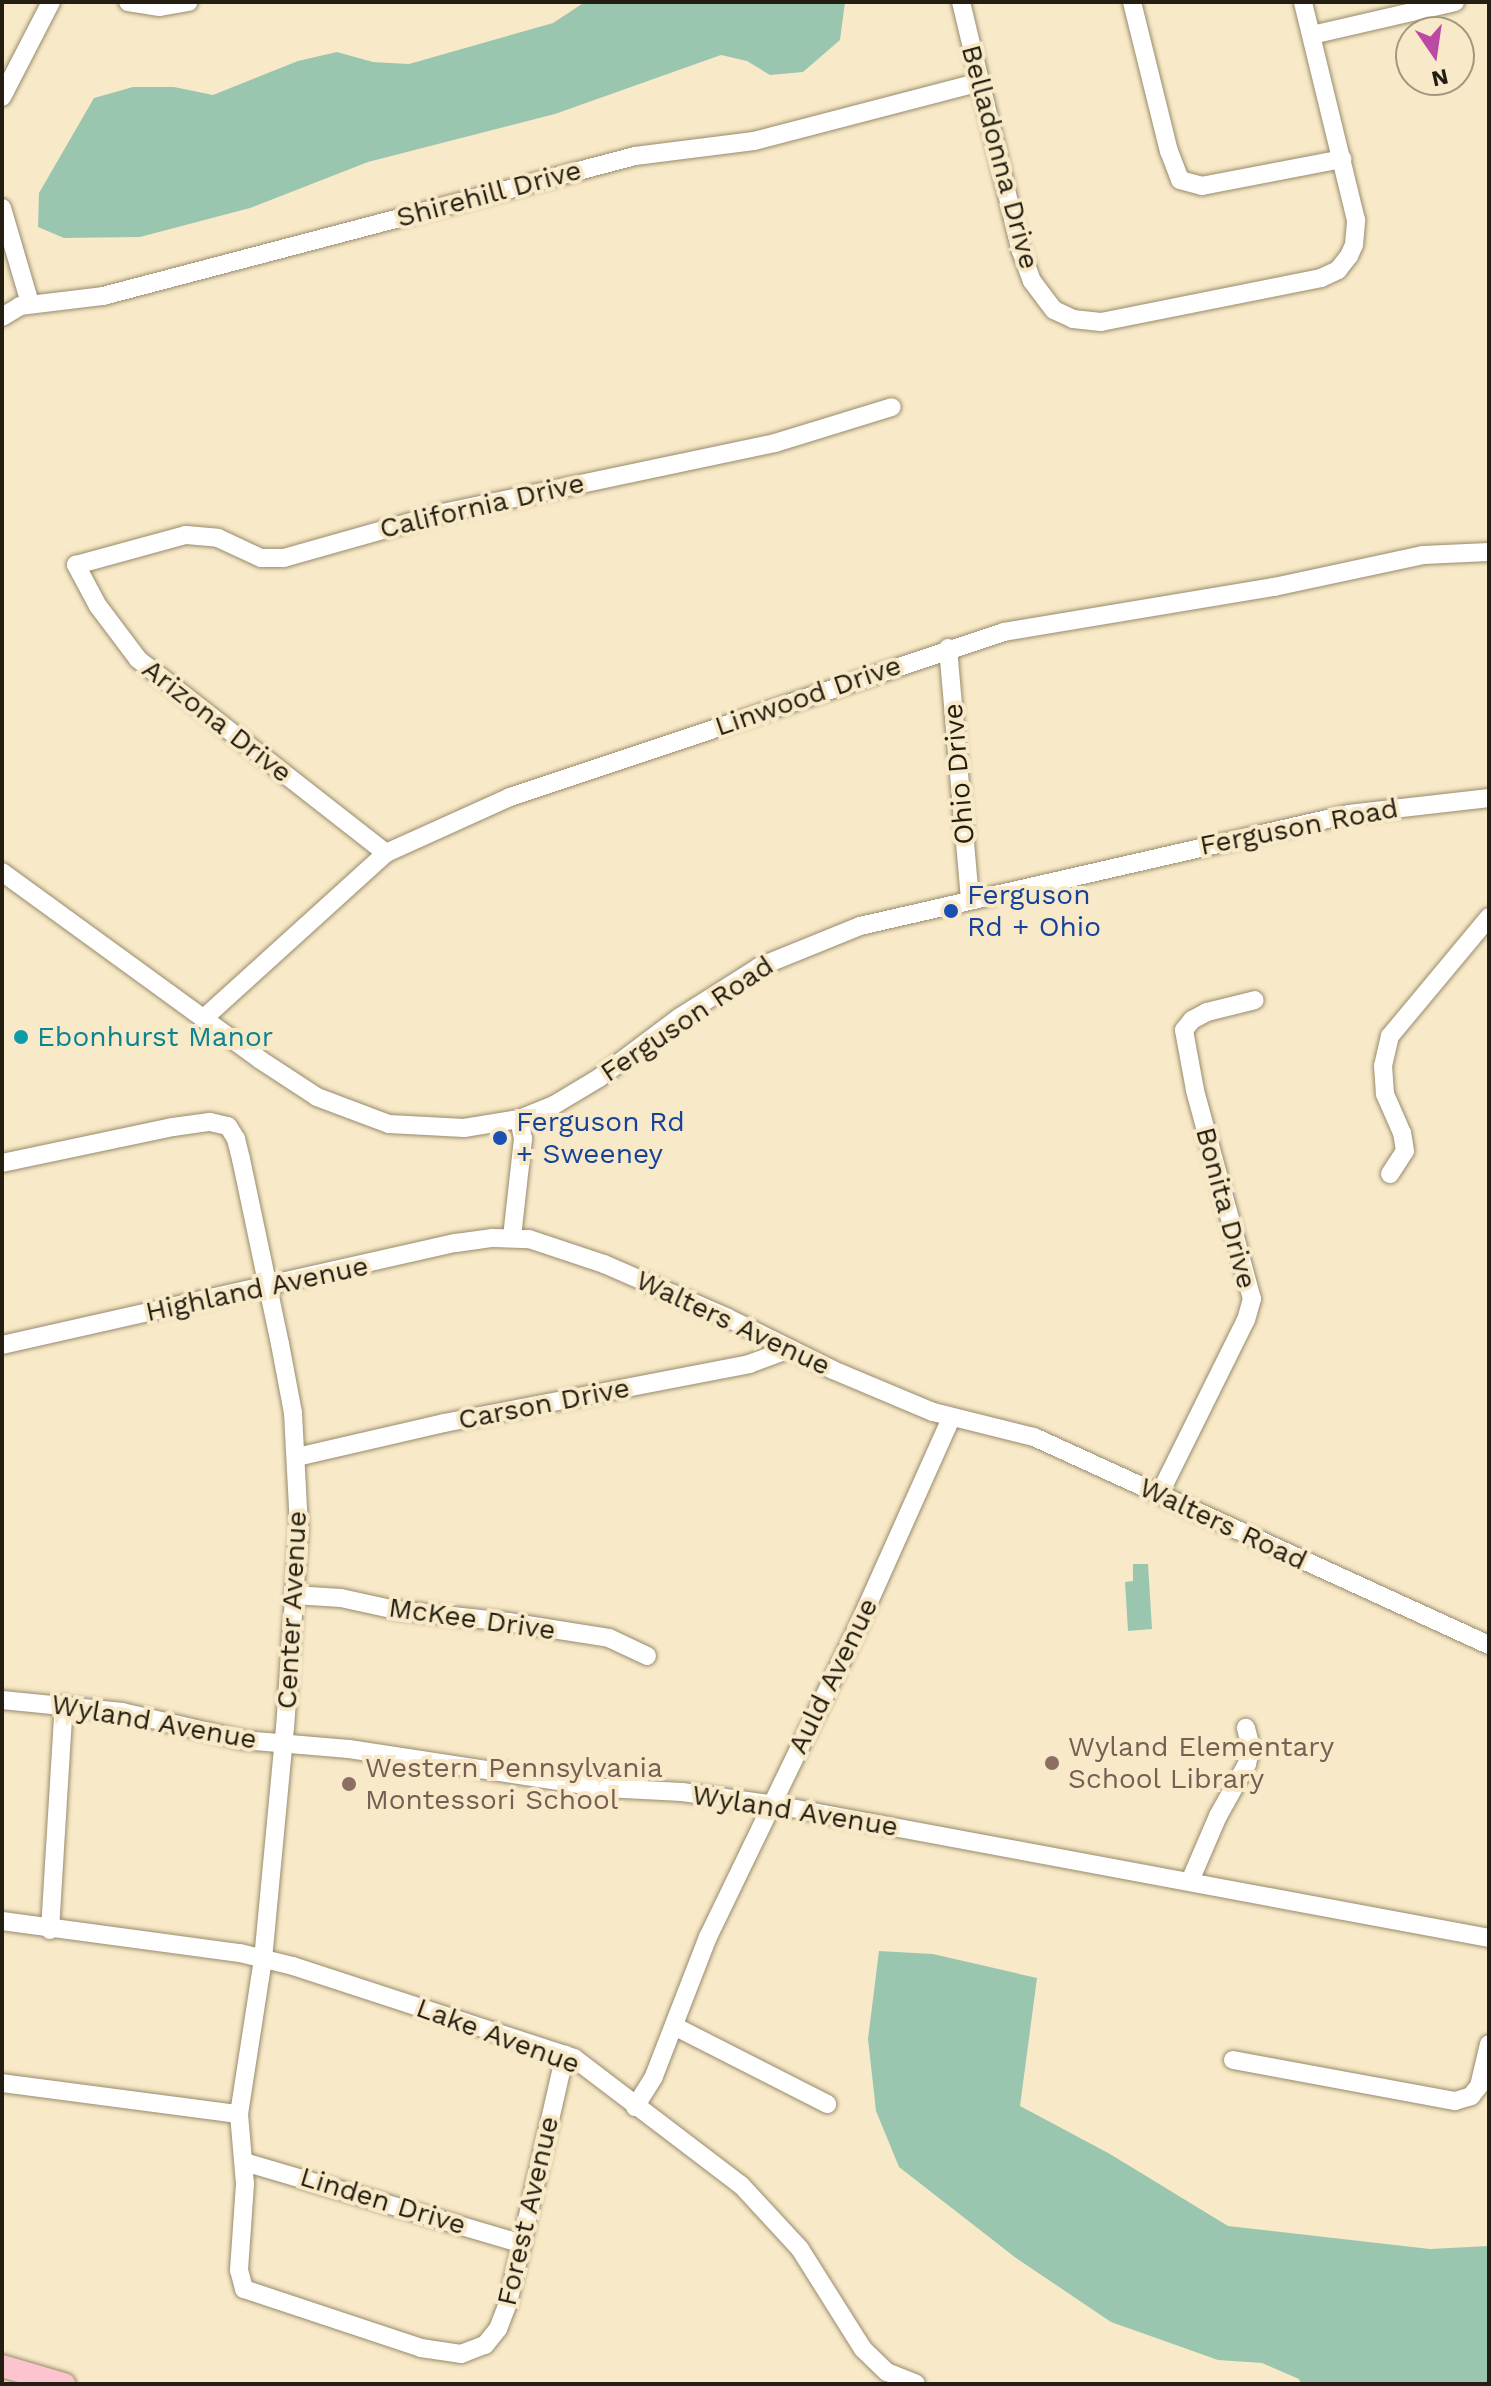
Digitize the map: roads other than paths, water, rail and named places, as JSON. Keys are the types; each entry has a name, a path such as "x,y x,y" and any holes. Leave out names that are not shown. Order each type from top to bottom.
{"main road":[{"path":"2,2366 64,2384"}],"street":[{"path":"2,97 51,2"},
{"path":"128,2 160,7 189,2"},
{"name":"Belladonna Drive","path":"961,2 1028,271 1048,305 1073,319 1119,320 1330,274 1344,263 1356,238 1356,220 1303,2"},
{"path":"1132,2 1169,151 1180,180 1191,186 1210,185 1342,159"},
{"path":"1312,35 1455,2"},
{"name":"Shirehill Drive","path":"2,317 30,303 103,296 635,156 754,141 980,82"},
{"path":"2,208 30,303"},
{"name":"California Drive","path":"76,565 186,535 218,538 261,558 284,558 414,520 775,443 892,407"},
{"name":"Linwood Drive","path":"203,1019 386,853 510,797 948,648 1033,626 1274,587 1393,560 1446,553 1489,552"},
{"name":"Arizona Drive","path":"76,565 98,606 138,659 386,853"},
{"name":"Ohio Drive","path":"948,648 970,899"},
{"name":"Ferguson Road","path":"2,872 292,1082 365,1118 439,1130 519,1119 554,1105 599,1078 680,1017 759,967 846,931 970,899 1349,814 1489,798"},
{"path":"1390,1174 1405,1151 1402,1133 1385,1094 1383,1066 1390,1036 1411,1006 1489,917"},
{"name":"Bonita Drive","path":"1159,1495 1246,1320 1252,1299 1198,1104 1185,1049 1184,1030 1192,1020 1207,1012 1255,1000"},
{"path":"512,1237 523,1139 519,1119"},
{"name":"Center Avenue","path":"2,1163 210,1122 228,1126 236,1139 289,1387 297,1457 299,1528 284,1744 263,1959 239,2114 244,2162 239,2259 244,2289 409,2345 441,2353 469,2354"},
{"name":"Highland Avenue","path":"2,1345 456,1243 512,1237"},
{"name":"Walters Avenue","path":"512,1237 546,1243 579,1254 855,1380 951,1418"},
{"name":"Carson Drive","path":"297,1457 444,1423 749,1364 790,1349"},
{"name":"Walters Road","path":"951,1418 1034,1437 1489,1645"},
{"name":"Auld Avenue","path":"635,2107 649,2088 708,1937 859,1624 951,1418"},
{"name":"McKee Drive","path":"294,1595 341,1598 396,1610 508,1622 609,1638 647,1656"},
{"name":"Wyland Avenue","path":"2,1700 122,1712 243,1740 439,1762 605,1788 682,1792 770,1804 1489,1938"},
{"path":"50,1930 64,1704"},
{"path":"1190,1881 1218,1816 1247,1764 1251,1747 1246,1728"},
{"name":"Lake Avenue","path":"2,1921 263,1959 565,2054 584,2064 635,2107 741,2185 800,2249 863,2349 887,2372 916,2384"},
{"path":"674,2026 827,2104"},
{"path":"1233,2060 1455,2101 1471,2096 1479,2086 1489,2044"},
{"name":"Forest Avenue","path":"469,2354 485,2345 502,2320 565,2054"},
{"path":"2,2083 239,2114"},
{"name":"Linden Drive","path":"244,2162 522,2244"}],"place":[{"name":"Ferguson Rd + Ohio","path":"951,911"},
{"name":"Ebonhurst Manor","path":"21,1037"},
{"name":"Ferguson Rd + Sweeney","path":"500,1138"},
{"name":"Wyland Elementary School Library","path":"1052,1763"},
{"name":"Western Pennsylvania Montessori School","path":"349,1784"}]}
